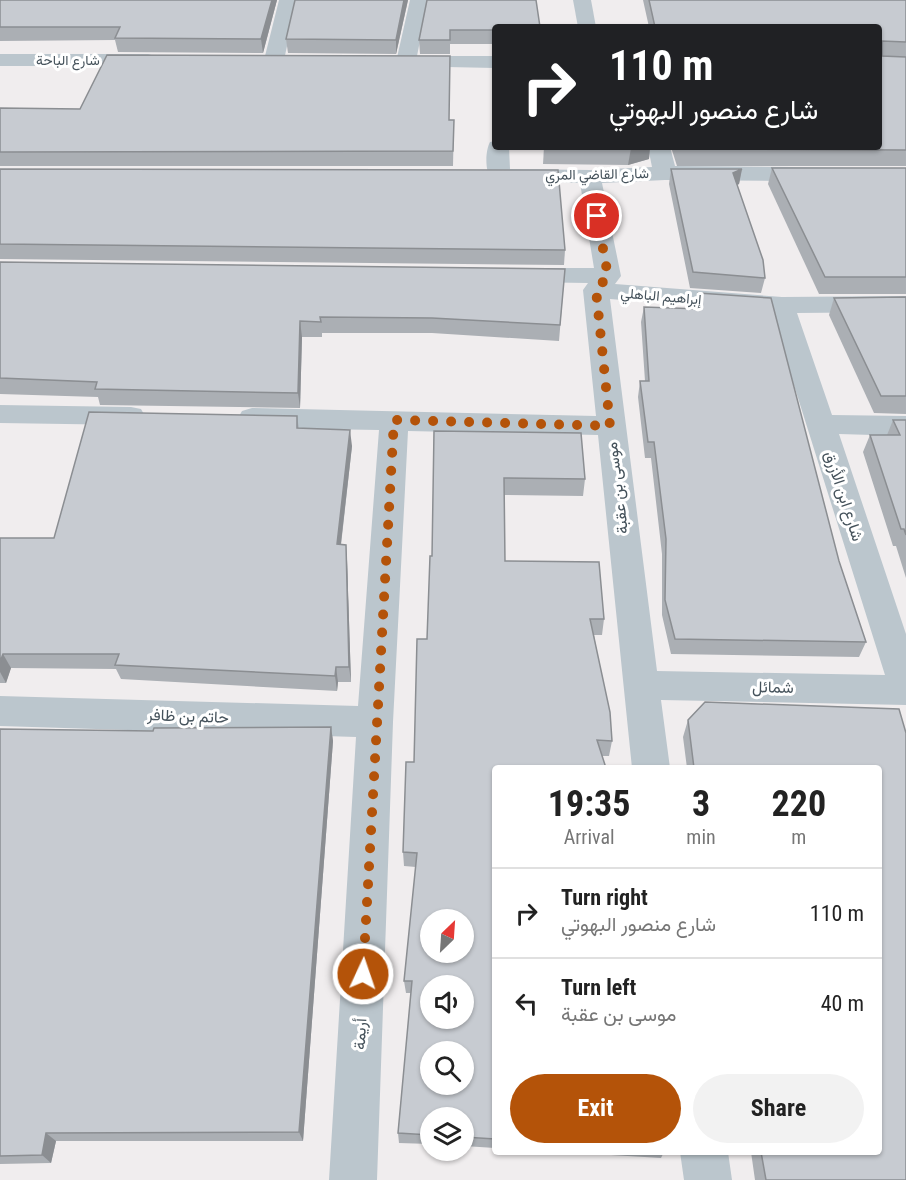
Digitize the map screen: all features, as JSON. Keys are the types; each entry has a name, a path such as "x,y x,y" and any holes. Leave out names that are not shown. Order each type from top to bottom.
{"street":[{"path":"274,60 288,0"},
{"path":"406,62 418,0"},
{"path":"582,0 586,24"},
{"name":"شارع الباحة","path":"0,60 167,60"},
{"path":"250,60 296,60"},
{"path":"384,61 492,62"},
{"path":"498,150 499,174"},
{"path":"660,150 665,173"},
{"name":"شارع القاضي المري","path":"475,174 590,177 665,173 906,175"},
{"name":"موسى بن عقبة","path":"590,177 602,283 610,426 651,765"},
{"name":"إبراهيم الباهلي","path":"501,275 602,283 782,306 906,304"},
{"name":"شارع ابن الأزرق","path":"782,306 906,688"},
{"path":"0,414 155,416"},
{"path":"227,418 610,426"},
{"name":"أريمة","path":"353,1180 375,722 394,420"},
{"path":"820,424 906,426"},
{"name":"شمائل","path":"640,685 906,688"},
{"name":"حاتم بن ظافر","path":"0,711 375,722"},
{"path":"704,1155 708,1180"}],"building":[{"path":"0,0 272,0 261,39 115,38 120,27 0,27"},
{"path":"295,0 404,0 396,40 286,39"},
{"path":"427,0 536,0 540,24 492,24 492,30 450,30 450,40 419,40"},
{"path":"649,0 906,0 906,42 882,41 882,24 654,24"},
{"path":"107,55 450,56 449,120 454,120 453,151 0,152 0,108 80,109"},
{"path":"882,56 906,57 906,150 882,150"},
{"path":"772,168 906,168 906,277 825,277"},
{"path":"0,169 558,170 565,250 0,244"},
{"path":"671,169 742,169 733,173 763,260 765,278 693,272"},
{"path":"0,262 565,269 560,325 432,318 320,317 321,322 300,321 298,393 95,389 97,382 0,378"},
{"path":"698,293 771,298 839,561 866,642 675,639 665,600 666,539 654,442 648,442 640,381 649,381 644,307 701,309"},
{"path":"906,297 906,396 881,396 834,298"},
{"path":"89,412 297,416 297,428 350,430 337,544 346,545 349,667 336,667 335,676 115,665 119,654 3,654 0,662 0,538 54,538"},
{"path":"893,420 906,420 906,535 904,529 901,529 870,435 900,435"},
{"path":"434,431 581,433 585,479 504,478 505,561 599,562 604,619 590,619 610,712 612,741 597,740 605,765 492,765 492,1139 474,1138 474,1107 420,1107 420,1134 398,1133 412,981 404,981 417,853 403,852 406,762 414,762 417,639 427,639 430,556 432,556"},
{"path":"705,702 899,709 906,733 906,1180 766,1180 762,1155 882,1155 882,765 694,765 688,720"},
{"path":"331,727 299,1132 46,1133 42,1155 0,1156 0,729 153,731 154,728"}],"route":[{"path":"363,974 375,722 394,420 610,426 596,290 608,276 597,216"}]}
